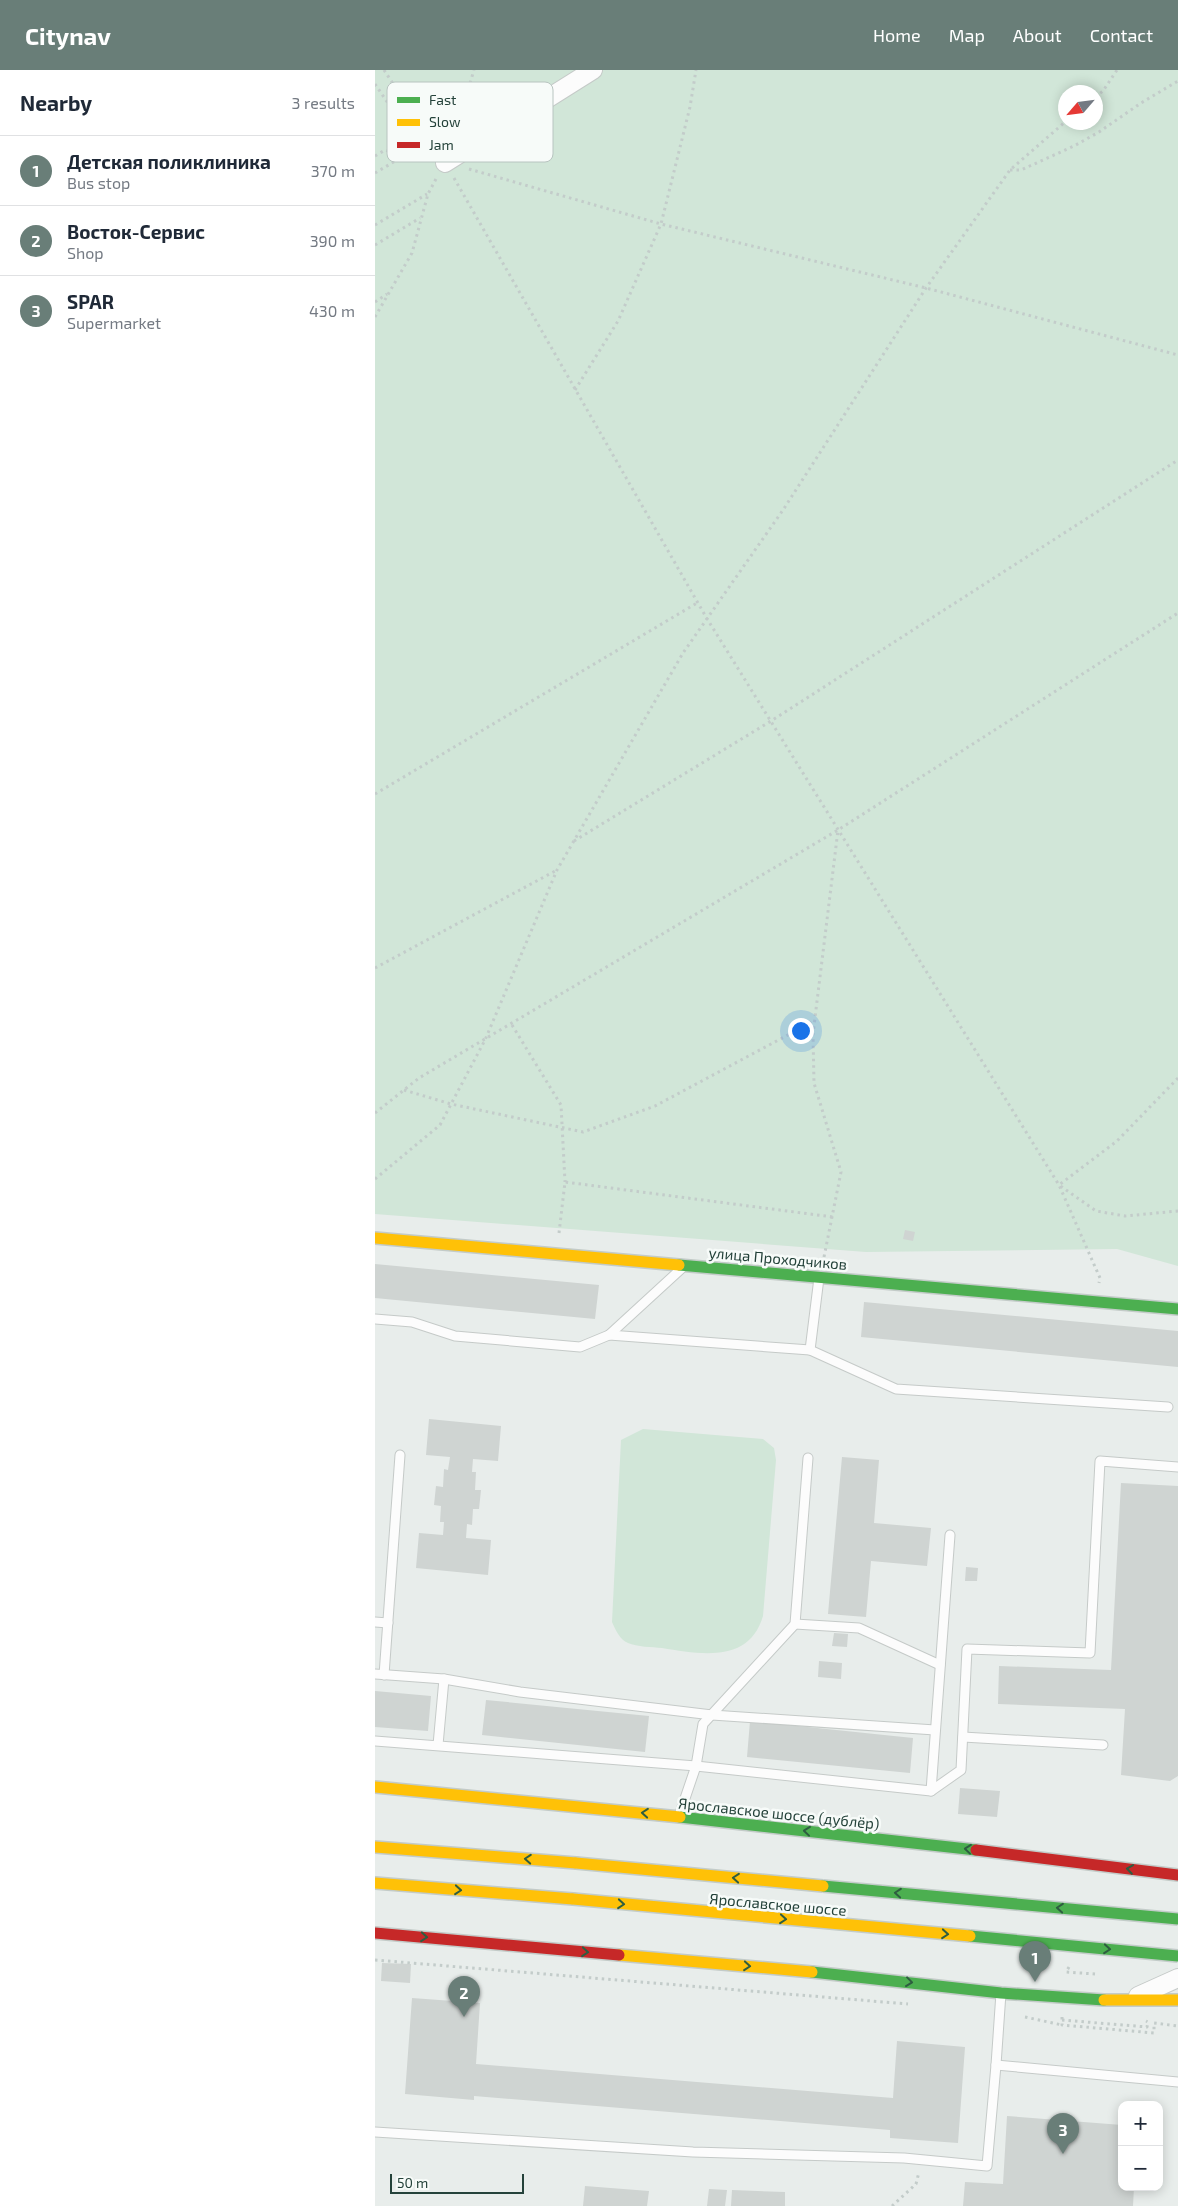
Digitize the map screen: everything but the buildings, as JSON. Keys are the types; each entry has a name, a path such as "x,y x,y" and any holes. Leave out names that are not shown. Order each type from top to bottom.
{"street":[{"path":"553,93 593,70"},
{"name":"улица Проходчиков","path":"375,1238 1178,1309"},
{"name":"Ярославское шоссе (дублёр)","path":"375,1787 679,1816 1063,1859 1178,1875"},
{"name":"Ярославское шоссе","path":"375,1847 576,1863 1178,1919"},
{"name":"Ярославское шоссе","path":"375,1883 573,1899 1178,1956"},
{"path":"375,1933 891,1980 1001,1993 1125,2001 1178,2000"},
{"path":"1125,2001 1153,1991 1178,1978"}],"lane":[{"path":"375,1319 412,1322 455,1336 580,1347 609,1335 685,1265"},
{"path":"810,1350 819,1277"},
{"path":"609,1335 810,1350 896,1390 1168,1407"},
{"path":"400,1455 388,1623 379,1674 444,1679 520,1692 712,1715 935,1730"},
{"path":"679,1816 696,1766 703,1724 795,1624 808,1458"},
{"path":"375,1741 696,1766 931,1791 961,1770 967,1649 1090,1653 1099,1461 1178,1467"},
{"path":"931,1791 950,1535"},
{"path":"375,1622 388,1623"},
{"path":"795,1624 859,1628 940,1665"},
{"path":"438,1745 444,1679"},
{"path":"963,1737 1103,1745"},
{"path":"375,2132 693,2152 923,2160 987,2166 1001,1993"},
{"path":"996,2065 1178,2082"}],"path":[{"path":"384,70 391,82"},
{"path":"469,82 474,70"},
{"path":"575,390 618,321 661,224 690,108 696,70"},
{"path":"1103,91 1117,70"},
{"path":"1010,170 1021,170 1074,146 1178,81"},
{"path":"375,84 387,102"},
{"path":"375,1179 440,1124 485,1040 557,870 683,653 783,510 926,288 1010,170 1058,128"},
{"path":"375,156 387,151"},
{"path":"375,173 392,162"},
{"path":"375,317 413,253 421,217 437,162"},
{"path":"439,162 575,390 697,602 1059,1185 1100,1278"},
{"path":"445,162 661,224 926,288 1178,355"},
{"path":"375,225 428,194"},
{"path":"375,245 421,217"},
{"path":"375,302 389,293"},
{"path":"574,841 771,721 1178,460"},
{"path":"375,794 697,602"},
{"path":"375,1113 419,1078 838,830 1178,613"},
{"path":"819,1277 833,1218 841,1172 815,1083 815,1021 838,830"},
{"path":"375,968 557,870"},
{"path":"404,1090 451,1104 583,1132 655,1106 815,1021"},
{"path":"511,1025 561,1105 565,1182 557,1253"},
{"path":"1059,1185 1117,1141 1178,1078"},
{"path":"565,1182 833,1218"},
{"path":"1059,1185 1096,1211 1125,1216 1153,1211 1178,1211"},
{"path":"375,1960 910,2005"},
{"path":"1066,1972 1095,1974"},
{"path":"1000,2012 1062,2025 1153,2033 1154,2023 1178,2026"},
{"path":"1062,2015 1064,2021 1062,2025"},
{"path":"892,2206 916,2184 923,2160"}],"green space":[{"path":"375,70 1178,70 1178,1266 1117,1249 866,1252 375,1214"},
{"path":"643,1429 763,1439 774,1448 776,1460 763,1616 756,1631 747,1642 735,1649 707,1653 645,1647 628,1643 618,1634 612,1622 621,1440"}],"traffic: fast":[{"path":"679,1265 1178,1309"},
{"path":"680,1817 976,1850"},
{"path":"823,1886 1178,1919"},
{"path":"970,1936 1178,1956"},
{"path":"812,1972 1001,1993 1104,2000"}],"traffic: slow":[{"path":"375,1238 679,1265"},
{"path":"375,1787 680,1817"},
{"path":"375,1847 576,1863"},
{"path":"576,1863 823,1886"},
{"path":"375,1883 573,1899"},
{"path":"573,1899 970,1936"},
{"path":"619,1955 812,1972"},
{"path":"1104,2000 1178,2000"}],"traffic: jam":[{"path":"976,1850 1178,1875"},
{"path":"375,1933 619,1955"}],"place":[{"name":"Детская поликлиника","path":"1035,1982"},
{"name":"Восток-Сервис","path":"464,2017"},
{"name":"SPAR","path":"1063,2154"}]}
